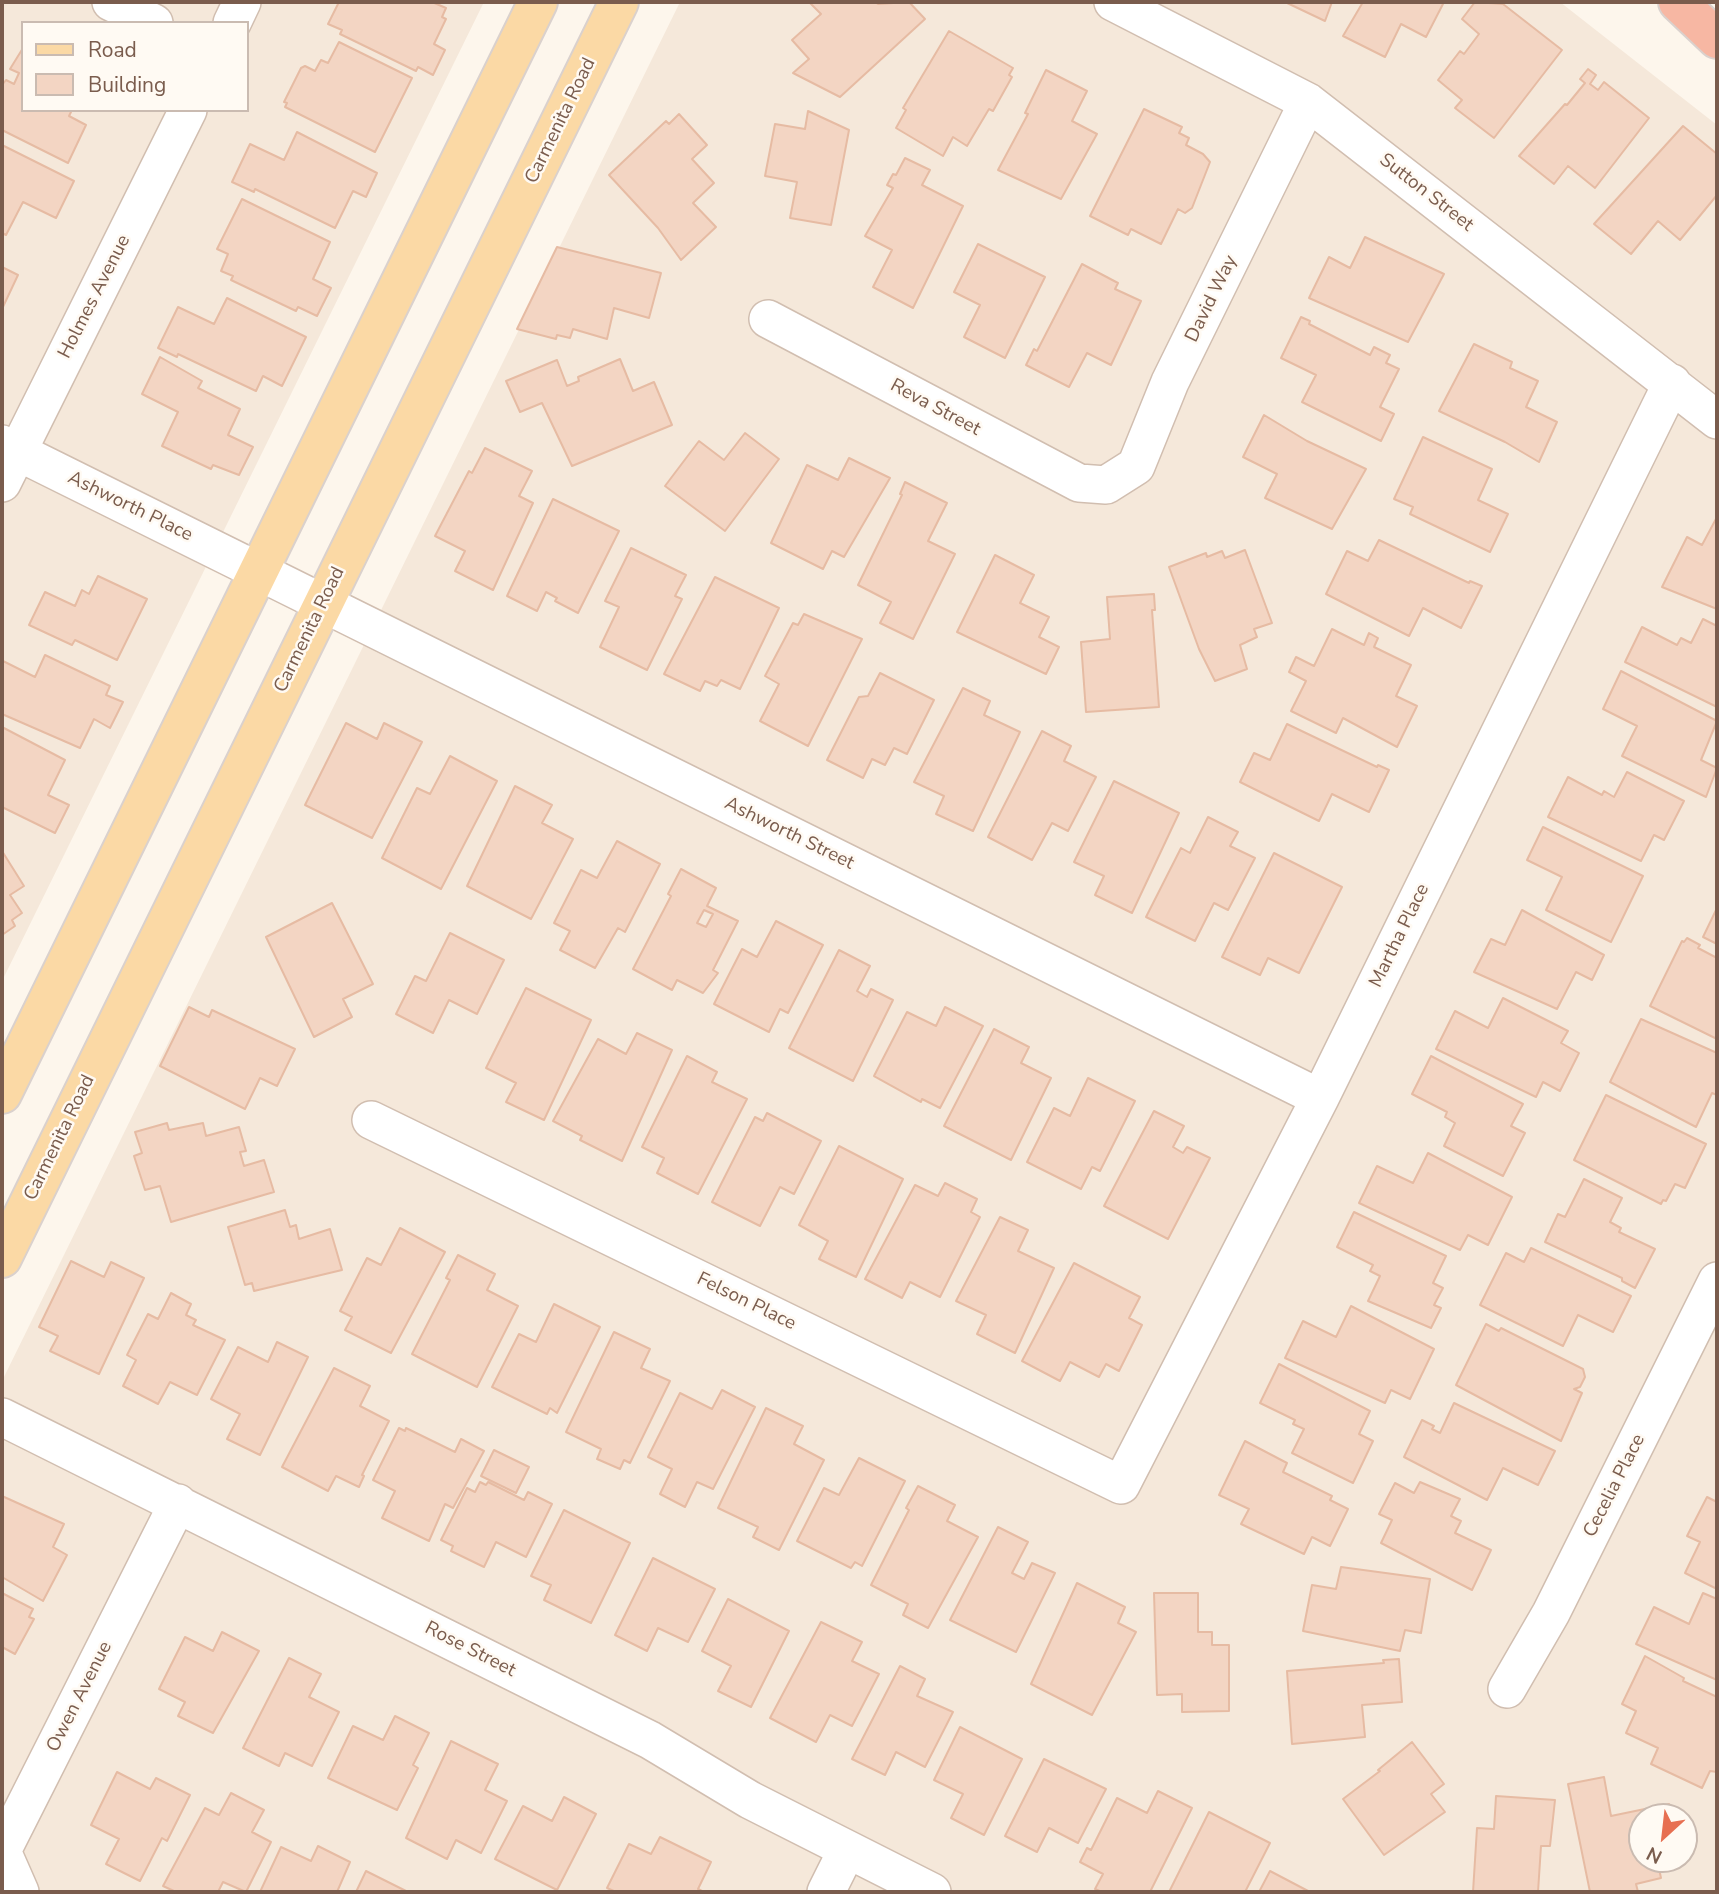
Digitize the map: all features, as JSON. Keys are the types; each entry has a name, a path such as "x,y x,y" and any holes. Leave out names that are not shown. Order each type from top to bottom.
{"highway":[{"path":"1678,2 1717,39"},
{"path":"1705,2 1717,14"}],"main road":[{"path":"2,1094 538,2"},
{"name":"Carmenita Road","path":"2,1258 619,2"}],"street":[{"path":"111,2 150,21"},
{"path":"233,21 242,2"},
{"name":"Sutton Street","path":"1113,2 1308,102 1717,420"},
{"name":"David Way","path":"1106,485 1136,466 1170,382 1308,102"},
{"name":"Holmes Avenue","path":"7,459 187,112"},
{"name":"Reva Street","path":"768,319 1079,483 1106,485"},
{"name":"Martha Place","path":"1121,1485 1320,1098 1672,383"},
{"name":"Ashworth Place","path":"7,459 258,571"},
{"name":"Ashworth Street","path":"258,571 1320,1098"},
{"name":"Felson Place","path":"372,1120 1121,1485"},
{"name":"Cecelia Place","path":"1507,1689 1551,1613 1717,1281"},
{"name":"Rose Street","path":"2,1417 650,1740 750,1800 932,1892"},
{"name":"Owen Avenue","path":"20,1892 2,1851 178,1503"},
{"path":"826,1892 847,1850"}],"shaded area":[{"path":"2,2 484,2 2,981"},
{"path":"680,2 1560,2 1717,125 1717,1892 2,1892 2,1381"}],"building":[{"path":"339,2 432,2 446,8 442,17 446,19 434,44 445,50 433,75 418,67 416,71 340,34 342,30 328,24"},
{"path":"809,2 909,2 925,19 840,97 793,73 809,59 792,40 821,14"},
{"path":"1285,2 1332,2 1325,21"},
{"path":"1363,2 1444,2 1426,37 1401,24 1385,57 1343,36"},
{"path":"1475,2 1503,4 1562,50 1494,138 1455,108 1462,100 1438,80 1460,51 1464,54 1479,34 1462,19"},
{"path":"949,31 1013,68 1009,75 1012,77 993,111 989,109 967,146 953,137 943,156 896,128 906,110 903,108"},
{"path":"339,42 412,78 375,152 285,107 287,103 284,102 301,68 305,66 315,71 321,60 328,63"},
{"path":"21,51 21,112 71,112 69,116 86,125 68,163 2,130 2,85 6,80 14,84 19,73 10,69"},
{"path":"1588,69 1596,75 1590,84 1598,90 1604,82 1649,118 1595,188 1568,166 1554,184 1519,156 1585,83 1580,79"},
{"path":"1046,70 1087,91 1072,121 1097,134 1061,199 998,170 1028,114 1025,113"},
{"path":"1144,109 1182,127 1179,133 1189,138 1186,145 1203,154 1210,162 1192,208 1185,213 1178,209 1161,244 1131,229 1128,235 1090,216"},
{"path":"808,111 849,130 831,225 790,218 797,182 765,176 775,124 805,129"},
{"path":"679,114 707,145 692,159 714,183 693,203 716,227 681,260 658,228 609,175 666,121 669,124"},
{"path":"1683,126 1717,154 1717,195 1680,240 1658,221 1631,254 1594,224"},
{"path":"297,132 377,173 366,197 353,191 335,228 255,189 254,192 232,182 250,144 284,160"},
{"path":"2,145 74,181 56,218 23,202 6,235 2,233"},
{"path":"905,158 930,170 922,185 963,206 913,308 873,287 892,250 865,236 893,188 887,185"},
{"path":"242,199 330,242 313,279 331,288 317,316 298,307 296,311 231,280 233,276 221,271 228,254 217,249"},
{"path":"1365,237 1444,274 1408,342 1309,298 1329,257 1350,268"},
{"path":"978,244 1045,277 1005,358 964,337 980,305 954,292"},
{"path":"557,247 661,273 649,318 614,308 607,339 573,329 570,338 557,335 556,339 517,329"},
{"path":"1082,264 1118,283 1115,289 1141,301 1111,365 1087,353 1069,387 1026,365 1034,349 1037,351"},
{"path":"2,267 18,275 2,309"},
{"path":"227,298 306,337 282,386 263,376 256,391 178,354 177,357 158,348 178,307 214,324"},
{"path":"1301,317 1310,321 1309,324 1370,355 1374,347 1390,355 1386,363 1399,369 1380,407 1394,414 1381,441 1302,402 1316,375 1281,358"},
{"path":"1474,344 1512,362 1510,368 1538,381 1526,407 1557,422 1539,462 1505,442 1439,411"},
{"path":"160,357 202,381 198,388 240,409 228,435 253,447 239,475 213,465 211,469 162,446 178,412 142,394"},
{"path":"620,359 633,391 654,382 672,425 572,466 542,403 520,412 506,381 557,360 567,386 579,381 578,377"},
{"path":"1264,415 1307,441 1366,469 1332,529 1265,498 1277,474 1243,457"},
{"path":"745,433 779,459 725,531 665,486 699,441 724,460"},
{"path":"1423,437 1492,469 1478,500 1508,514 1490,552 1410,514 1413,507 1394,499"},
{"path":"485,448 532,471 519,496 533,503 493,590 455,571 465,551 435,536 469,471 472,473"},
{"path":"849,458 890,478 844,557 832,551 823,569 771,543 807,465 838,480"},
{"path":"905,482 947,503 928,541 955,554 913,639 880,623 891,602 858,585 902,495 900,494"},
{"path":"553,499 619,531 578,613 555,601 557,598 546,592 537,611 507,596"},
{"path":"1717,517 1717,609 1662,587 1687,537 1702,545"},
{"path":"1379,540 1469,583 1470,581 1482,586 1461,628 1423,608 1409,636 1326,594 1347,551 1368,561"},
{"path":"631,548 686,575 675,596 682,599 647,670 600,647 619,607 605,601"},
{"path":"1245,550 1272,623 1254,629 1257,637 1240,645 1247,669 1215,681 1199,649 1169,567 1206,553 1207,557 1222,551 1225,558"},
{"path":"995,555 1034,575 1020,603 1049,617 1039,637 1059,647 1046,674 957,632"},
{"path":"98,576 147,599 117,660 75,640 72,645 29,625 45,592 75,606 82,590 89,594"},
{"path":"715,577 779,608 740,689 721,680 717,686 705,681 700,691 664,674"},
{"path":"1154,594 1155,610 1152,610 1159,707 1086,712 1081,642 1110,639 1107,597"},
{"path":"804,614 862,639 808,746 760,721 779,684 765,676 793,623 798,625"},
{"path":"1703,619 1717,626 1717,707 1625,662 1642,627 1677,645 1681,638 1691,643"},
{"path":"1332,629 1364,645 1369,633 1378,638 1374,647 1411,665 1396,696 1417,706 1397,747 1343,718 1336,733 1291,711 1306,681 1289,672 1296,657 1314,666"},
{"path":"45,655 110,686 106,695 123,702 110,728 94,719 80,748 2,714 3,661 35,677"},
{"path":"1621,671 1717,721 1701,760 1717,768 1706,797 1622,756 1637,726 1603,709"},
{"path":"880,673 934,700 907,754 894,748 885,765 872,759 863,778 827,760 859,697 868,696"},
{"path":"963,688 990,701 984,715 1020,732 973,831 936,814 944,796 914,782"},
{"path":"346,723 377,739 384,723 422,742 372,838 305,805"},
{"path":"1287,724 1377,767 1378,765 1389,770 1369,812 1332,794 1319,821 1240,782 1254,753 1270,760"},
{"path":"2,727 65,760 48,795 69,805 55,833 2,807"},
{"path":"1042,731 1071,746 1064,761 1096,777 1068,831 1052,823 1032,860 988,837"},
{"path":"450,756 497,781 441,889 382,858 417,788 430,794"},
{"path":"1627,772 1684,801 1664,840 1654,835 1641,861 1548,817 1568,777 1602,795 1604,791 1614,797"},
{"path":"1114,781 1179,813 1132,913 1095,895 1104,876 1074,862"},
{"path":"515,786 552,805 542,823 573,839 531,919 467,886"},
{"path":"1208,817 1238,832 1230,846 1255,858 1228,910 1214,903 1195,941 1146,917 1181,848 1190,853"},
{"path":"1543,827 1643,876 1611,942 1546,910 1562,877 1527,860"},
{"path":"617,841 660,864 625,932 618,928 595,968 560,950 570,931 554,923 581,870 597,878"},
{"path":"2,851 24,886 10,895 22,913 12,920 15,926 2,935"},
{"path":"1274,853 1342,887 1299,973 1268,958 1260,975 1222,957"},
{"path":"681,869 716,888 707,906 738,921 713,970 718,973 703,993 677,980 672,990 633,969 671,896 668,894","holes":["704,910 713,914 706,927 697,923"]},
{"path":"332,903 373,984 343,999 352,1017 314,1037 266,937"},
{"path":"1717,908 1717,944 1703,937"},
{"path":"1522,910 1604,955 1592,980 1576,972 1557,1009 1474,972 1491,939 1505,945"},
{"path":"776,921 823,945 788,1013 780,1009 769,1032 714,1004 742,949 757,957"},
{"path":"450,933 504,960 477,1014 449,1000 433,1033 396,1014 415,976 426,981"},
{"path":"1687,938 1700,945 1698,948 1717,958 1717,1039 1650,1006 1682,941"},
{"path":"839,950 870,966 857,991 867,997 871,989 893,1000 853,1081 789,1048"},
{"path":"526,988 591,1020 544,1120 506,1102 516,1083 486,1068"},
{"path":"1503,998 1568,1031 1561,1043 1579,1053 1560,1091 1543,1082 1536,1097 1436,1049 1455,1011 1488,1028"},
{"path":"189,1007 209,1017 212,1010 295,1049 277,1086 260,1078 245,1109 160,1066"},
{"path":"945,1007 983,1026 940,1108 922,1099 921,1102 874,1076 907,1012 936,1026"},
{"path":"1641,1019 1717,1053 1717,1095 1712,1093 1696,1127 1610,1082"},
{"path":"994,1029 1029,1047 1021,1063 1051,1078 1011,1160 944,1126"},
{"path":"637,1033 672,1050 622,1161 580,1140 582,1136 553,1121 598,1039 626,1054"},
{"path":"687,1056 717,1072 712,1082 747,1099 698,1194 657,1173 664,1158 642,1147"},
{"path":"1431,1056 1523,1104 1511,1126 1525,1133 1503,1176 1444,1146 1455,1123 1445,1117 1447,1112 1412,1094"},
{"path":"1088,1078 1135,1101 1100,1171 1092,1167 1081,1189 1027,1162 1054,1108 1070,1116"},
{"path":"1606,1095 1706,1144 1685,1188 1675,1184 1666,1201 1663,1200 1661,1204 1574,1160"},
{"path":"1154,1111 1184,1126 1173,1147 1183,1153 1187,1147 1210,1158 1168,1239 1104,1206"},
{"path":"767,1113 821,1141 794,1194 780,1187 760,1226 712,1202 755,1117 763,1121"},
{"path":"167,1123 169,1130 203,1123 206,1136 239,1127 246,1151 240,1152 244,1166 264,1160 274,1192 171,1222 160,1186 145,1190 134,1156 142,1153 135,1132"},
{"path":"839,1146 903,1179 856,1277 819,1259 828,1241 799,1225"},
{"path":"1428,1153 1512,1197 1488,1245 1468,1235 1460,1250 1359,1203 1377,1166 1413,1183"},
{"path":"1584,1179 1622,1198 1610,1222 1621,1228 1619,1232 1655,1249 1635,1288 1622,1281 1622,1278 1545,1242 1558,1214 1565,1217"},
{"path":"945,1183 977,1199 971,1212 980,1217 940,1297 910,1282 902,1298 865,1279 915,1185 938,1196"},
{"path":"285,1210 290,1227 296,1225 299,1239 330,1229 342,1270 254,1291 252,1283 245,1285 228,1227"},
{"path":"1354,1212 1446,1256 1433,1283 1443,1288 1434,1305 1441,1308 1431,1328 1368,1301 1380,1276 1370,1271 1373,1265 1337,1247"},
{"path":"1000,1217 1028,1230 1018,1251 1054,1268 1015,1353 977,1334 986,1315 956,1301"},
{"path":"400,1228 445,1252 391,1353 345,1330 352,1317 340,1311 367,1258 381,1265"},
{"path":"1531,1248 1631,1296 1613,1332 1578,1315 1563,1346 1480,1305 1506,1253 1524,1262"},
{"path":"458,1255 495,1274 487,1290 518,1306 477,1387 412,1354 450,1280 446,1278"},
{"path":"71,1261 104,1277 111,1262 144,1278 99,1374 50,1351 58,1336 39,1327"},
{"path":"1074,1263 1140,1297 1129,1318 1142,1325 1119,1371 1106,1364 1099,1377 1070,1362 1060,1381 1022,1361"},
{"path":"171,1293 191,1304 186,1315 196,1320 193,1325 225,1340 197,1395 170,1382 158,1404 123,1386 136,1360 127,1355 148,1314 158,1319"},
{"path":"554,1304 600,1327 557,1413 550,1408 547,1414 492,1387 519,1334 536,1342"},
{"path":"1351,1306 1434,1349 1410,1399 1391,1390 1385,1403 1285,1358 1303,1321 1336,1337"},
{"path":"1486,1324 1499,1331 1501,1328 1583,1369 1585,1377 1580,1387 1574,1389 1582,1393 1561,1441 1456,1385"},
{"path":"614,1332 650,1349 641,1368 670,1381 630,1463 624,1460 620,1469 597,1459 601,1449 566,1432"},
{"path":"277,1342 308,1357 260,1455 227,1439 240,1414 211,1399 238,1347 268,1362"},
{"path":"1279,1364 1370,1411 1359,1434 1373,1441 1353,1483 1292,1453 1304,1429 1293,1424 1295,1420 1260,1403"},
{"path":"334,1368 370,1386 360,1406 389,1421 362,1475 364,1476 359,1487 336,1476 328,1491 282,1467"},
{"path":"722,1390 755,1407 713,1489 697,1482 685,1507 660,1494 672,1469 648,1457 680,1393 712,1409"},
{"path":"1454,1403 1555,1451 1538,1485 1503,1468 1487,1500 1404,1457 1422,1420 1434,1426 1432,1429 1440,1433"},
{"path":"766,1408 803,1426 794,1444 824,1460 779,1550 753,1537 758,1527 718,1508"},
{"path":"399,1428 405,1431 406,1428 455,1452 461,1439 484,1451 453,1508 445,1504 429,1541 382,1518 395,1491 373,1480"},
{"path":"1245,1441 1287,1463 1283,1472 1332,1496 1330,1500 1348,1509 1330,1546 1312,1537 1304,1554 1241,1524 1249,1509 1219,1495"},
{"path":"494,1450 529,1467 516,1493 481,1476"},
{"path":"859,1458 905,1481 862,1566 855,1562 851,1568 797,1541 824,1488 839,1495"},
{"path":"480,1482 486,1485 488,1482 524,1500 528,1492 552,1504 526,1557 496,1542 484,1567 451,1551 453,1546 441,1540 467,1488 475,1492"},
{"path":"1420,1482 1460,1499 1451,1516 1461,1521 1455,1533 1491,1550 1472,1590 1381,1543 1392,1520 1379,1514 1395,1483 1414,1493"},
{"path":"918,1486 955,1505 947,1521 978,1537 928,1628 903,1615 908,1604 871,1585 909,1510 906,1508"},
{"path":"2,1496 64,1524 53,1547 67,1555 43,1601 2,1577"},
{"path":"1707,1497 1717,1502 1717,1589 1685,1573 1700,1542 1687,1536"},
{"path":"564,1510 630,1543 591,1623 544,1600 551,1585 531,1576"},
{"path":"998,1527 1028,1542 1012,1573 1024,1579 1032,1563 1055,1573 1016,1652 950,1620"},
{"path":"653,1558 715,1589 688,1642 658,1628 647,1651 615,1635"},
{"path":"1341,1567 1430,1579 1421,1633 1405,1630 1400,1651 1303,1631 1312,1585 1336,1589"},
{"path":"1077,1583 1125,1607 1118,1623 1136,1632 1092,1715 1031,1684"},
{"path":"2,1593 33,1609 29,1617 34,1619 15,1654 2,1647"},
{"path":"1154,1593 1198,1593 1198,1632 1212,1632 1212,1645 1229,1645 1229,1711 1182,1712 1182,1694 1157,1695"},
{"path":"1703,1593 1717,1599 1717,1680 1636,1644 1654,1607 1689,1624"},
{"path":"728,1599 789,1631 751,1707 718,1691 731,1666 702,1651"},
{"path":"821,1622 862,1642 852,1661 879,1674 852,1726 830,1715 816,1742 770,1718"},
{"path":"222,1632 259,1651 213,1733 178,1716 185,1702 159,1689 185,1637 213,1651"},
{"path":"1645,1656 1684,1678 1683,1681 1717,1697 1717,1772 1710,1771 1702,1788 1651,1764 1658,1748 1626,1733 1636,1711 1622,1704"},
{"path":"289,1658 321,1674 309,1697 339,1712 312,1766 285,1753 279,1766 243,1748"},
{"path":"1399,1659 1402,1702 1362,1705 1365,1737 1292,1744 1287,1671 1384,1663 1383,1660"},
{"path":"900,1666 925,1679 917,1696 953,1712 925,1767 896,1752 885,1775 852,1759"},
{"path":"395,1716 429,1733 413,1765 418,1768 397,1810 328,1778 353,1726 383,1740"},
{"path":"960,1727 1022,1759 984,1835 951,1818 963,1794 934,1780"},
{"path":"451,1741 498,1764 485,1790 507,1801 481,1853 456,1840 447,1859 406,1838"},
{"path":"1412,1742 1444,1784 1431,1794 1445,1812 1384,1855 1343,1799"},
{"path":"1044,1759 1106,1789 1078,1843 1049,1828 1037,1852 1005,1836"},
{"path":"117,1772 150,1789 156,1778 190,1795 167,1841 162,1838 140,1881 106,1864 119,1839 91,1825"},
{"path":"1604,1777 1611,1816 1628,1812 1628,1873 1660,1873 1661,1878 1636,1884 1638,1892 1590,1892 1568,1784"},
{"path":"1158,1791 1192,1808 1150,1892 1102,1892 1095,1889 1103,1874 1080,1862 1087,1848 1091,1850 1117,1798 1147,1813"},
{"path":"231,1793 264,1810 252,1832 271,1842 246,1892 223,1882 218,1892 176,1892 163,1886 205,1808 219,1815"},
{"path":"1496,1796 1555,1800 1550,1846 1541,1846 1538,1892 1473,1892 1477,1828 1494,1829"},
{"path":"564,1797 596,1814 557,1890 495,1859 523,1806 552,1821"},
{"path":"1209,1812 1270,1843 1245,1892 1169,1892"},
{"path":"660,1837 711,1862 698,1889 704,1892 616,1892 607,1888 629,1844 651,1854"},
{"path":"318,1846 350,1862 337,1892 260,1892 281,1847 311,1861"},
{"path":"366,1871 408,1892 356,1892"},
{"path":"1270,1871 1310,1892 1259,1892"}]}
